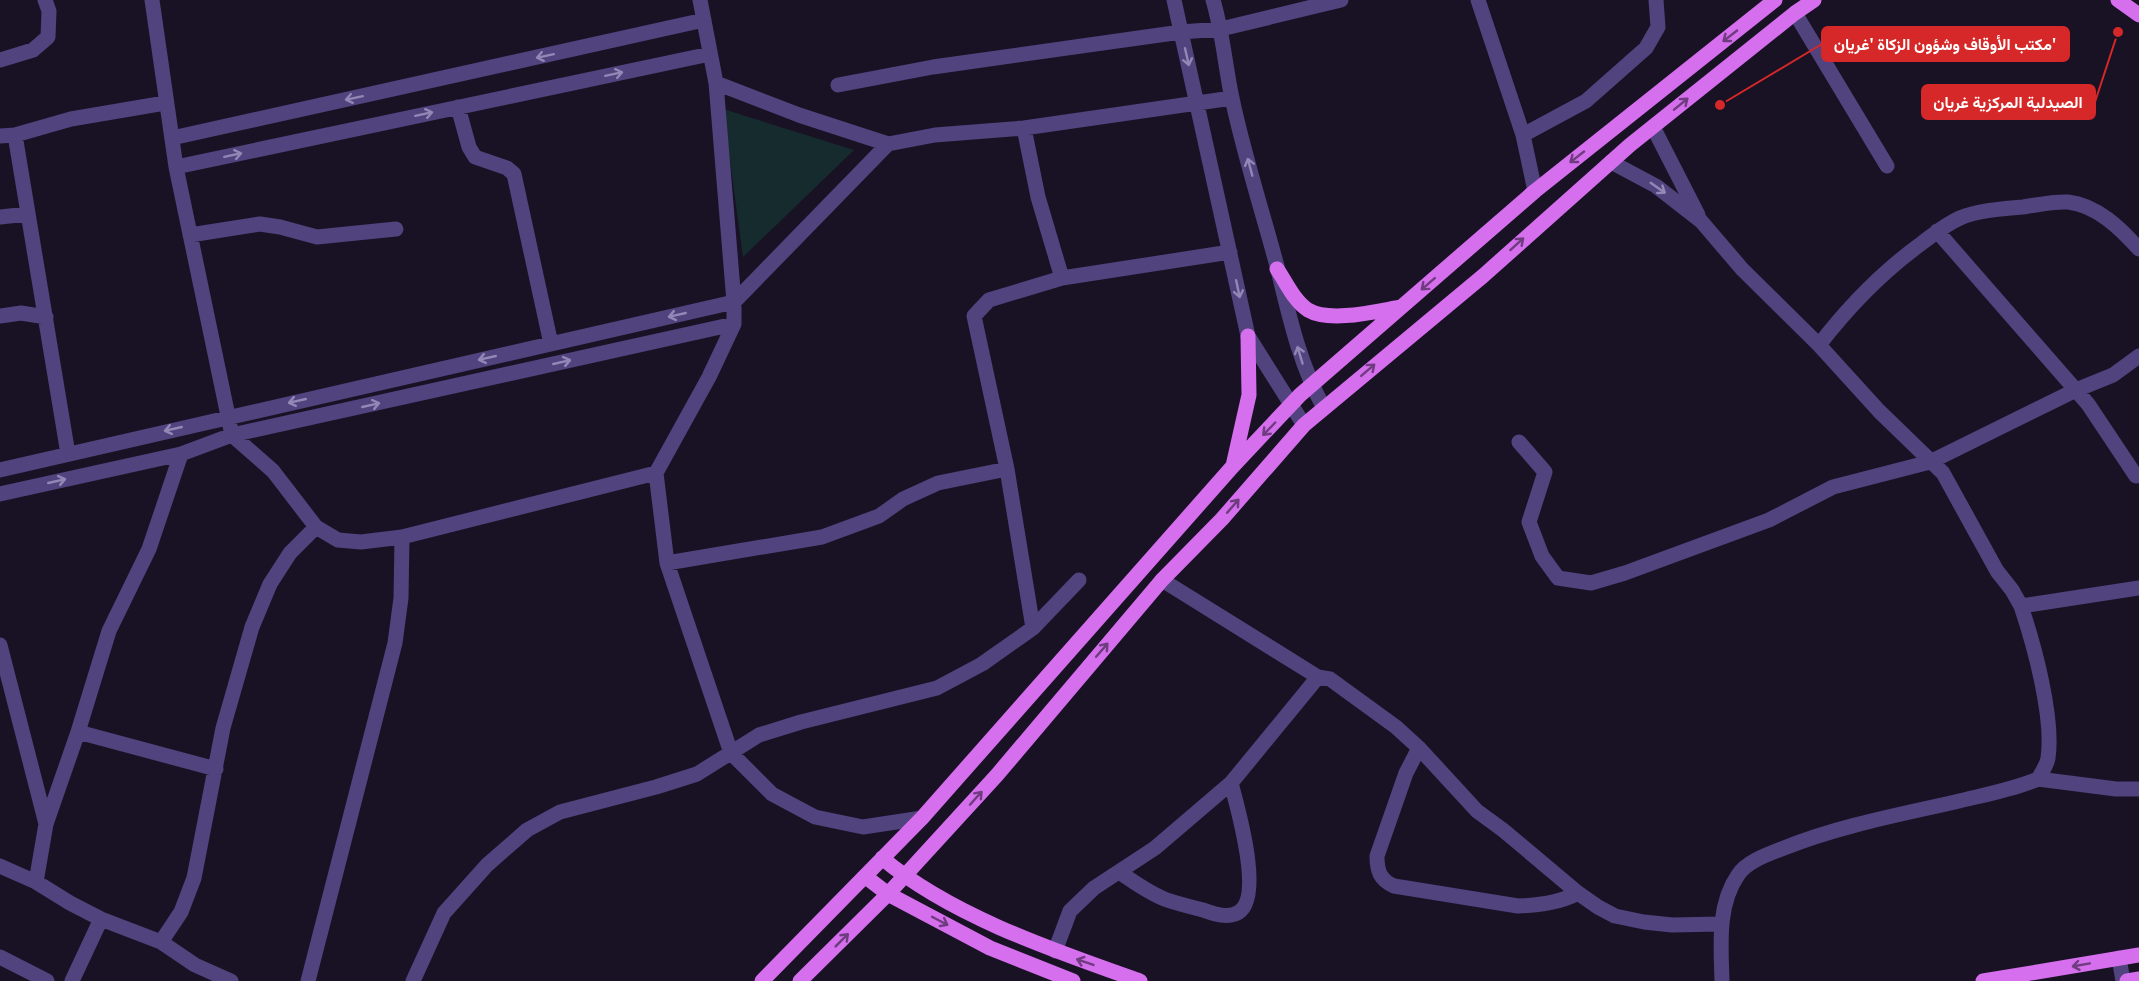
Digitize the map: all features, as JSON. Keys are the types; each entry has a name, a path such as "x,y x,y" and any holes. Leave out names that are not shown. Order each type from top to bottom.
{"main road":[{"path":"762,981 922,818 1233,466 1311,385 1535,191 1775,0"},
{"path":"800,981 888,894 997,775 1162,580 1222,519 1304,425 1379,360 1483,276 1653,127 1814,0"},
{"path":"2118,0 2139,15"},
{"path":"1277,269 1293,295 1309,310 1333,316 1401,307"},
{"path":"1233,466 1249,395 1248,336"},
{"path":"882,858 904,877 956,907 1055,951 1140,981"},
{"path":"866,877 888,894 990,948 1073,981"},
{"path":"1983,981 2139,955"},
{"path":"2125,981 2139,979"}],"street":[{"path":"0,60 33,50 48,37 49,11 45,0"},
{"path":"152,0 176,167 230,416 232,435 273,471 316,526 338,540 361,542 402,537 656,473"},
{"path":"700,0 716,83 734,324 709,377 656,473 667,563 731,753 772,794 815,817 862,827 922,818"},
{"path":"1174,0 1248,336 1304,425"},
{"path":"1214,0 1232,98 1298,348 1311,385 1324,408"},
{"path":"838,85 933,67 1181,32 1221,29 1341,0"},
{"path":"1478,0 1522,135 1535,191"},
{"path":"1522,135 1586,101 1646,48 1658,27 1656,0"},
{"path":"1795,13 1887,166"},
{"path":"172,138 704,21"},
{"path":"176,167 710,54"},
{"path":"716,83 799,115 888,144 935,135 1024,128 1232,98"},
{"path":"68,454 28,214 7,135 71,119 165,103"},
{"path":"458,107 469,147 475,157 507,168 514,174 551,344"},
{"path":"1653,127 1701,221"},
{"path":"1024,128 1038,197 1062,278"},
{"path":"0,470 734,302 888,144"},
{"path":"1611,162 1656,186 1701,221 1742,269 1819,345 1879,411 1943,473 1997,571 2022,606 2034,646 2048,732 2048,760 2038,779"},
{"path":"1819,345 1844,312 1896,262 1937,231 1960,218 1977,213 2067,202 2084,205 2102,215 2139,249"},
{"path":"0,217 28,214"},
{"path":"190,235 260,224 317,237 396,230"},
{"path":"1937,231 2088,404 2136,476"},
{"path":"1033,628 1007,469 974,316 989,300 1062,278 1230,252"},
{"path":"0,316 21,313 46,317"},
{"path":"0,494 181,454 232,435 734,324"},
{"path":"1519,442 1545,472 1529,522 1542,556 1558,578 1591,582 1663,560 1769,520 1833,487 1930,462 2076,390 2113,375 2139,357"},
{"path":"36,882 46,824 78,732 109,631 148,549 181,454"},
{"path":"667,563 822,537 879,516 903,499 938,483 1007,469"},
{"path":"161,942 181,912 194,878 223,728 252,627 270,584 290,553 316,526"},
{"path":"308,981 395,643 401,598 402,537"},
{"path":"413,981 444,913 487,865 527,830 560,812 697,774 759,735 937,688 982,664 1033,628 1079,580"},
{"path":"1162,580 1364,702 1419,748 1478,811 1578,893 1615,916 1672,925 1721,924"},
{"path":"2022,606 2139,588"},
{"path":"0,645 46,824"},
{"path":"1055,951 1070,911 1094,888 1155,848 1231,783 1318,676"},
{"path":"78,732 216,769"},
{"path":"1419,748 1400,789 1377,856 1377,870 1385,882 1394,886 1518,906 1563,900 1578,893"},
{"path":"1722,981 1721,924 1728,892 1739,873 1766,855 1816,836 1998,792 2038,779 2116,789 2139,789"},
{"path":"1119,872 1166,900 1225,916 1236,914 1244,907 1249,875 1245,840 1231,783"},
{"path":"0,866 36,882 101,919 161,942 195,965 231,981"},
{"path":"72,981 101,919"},
{"path":"0,957 47,981"},
{"path":"2119,958 2125,981"}],"green space":[{"path":"723,109 854,150 743,257"}],"place":[{"name":"الصيدلية المركزية غريان","path":"2118,32"},
{"name":"مكتب الأوقاف وشؤون الزكاة 'غريان'","path":"1720,105"}]}
